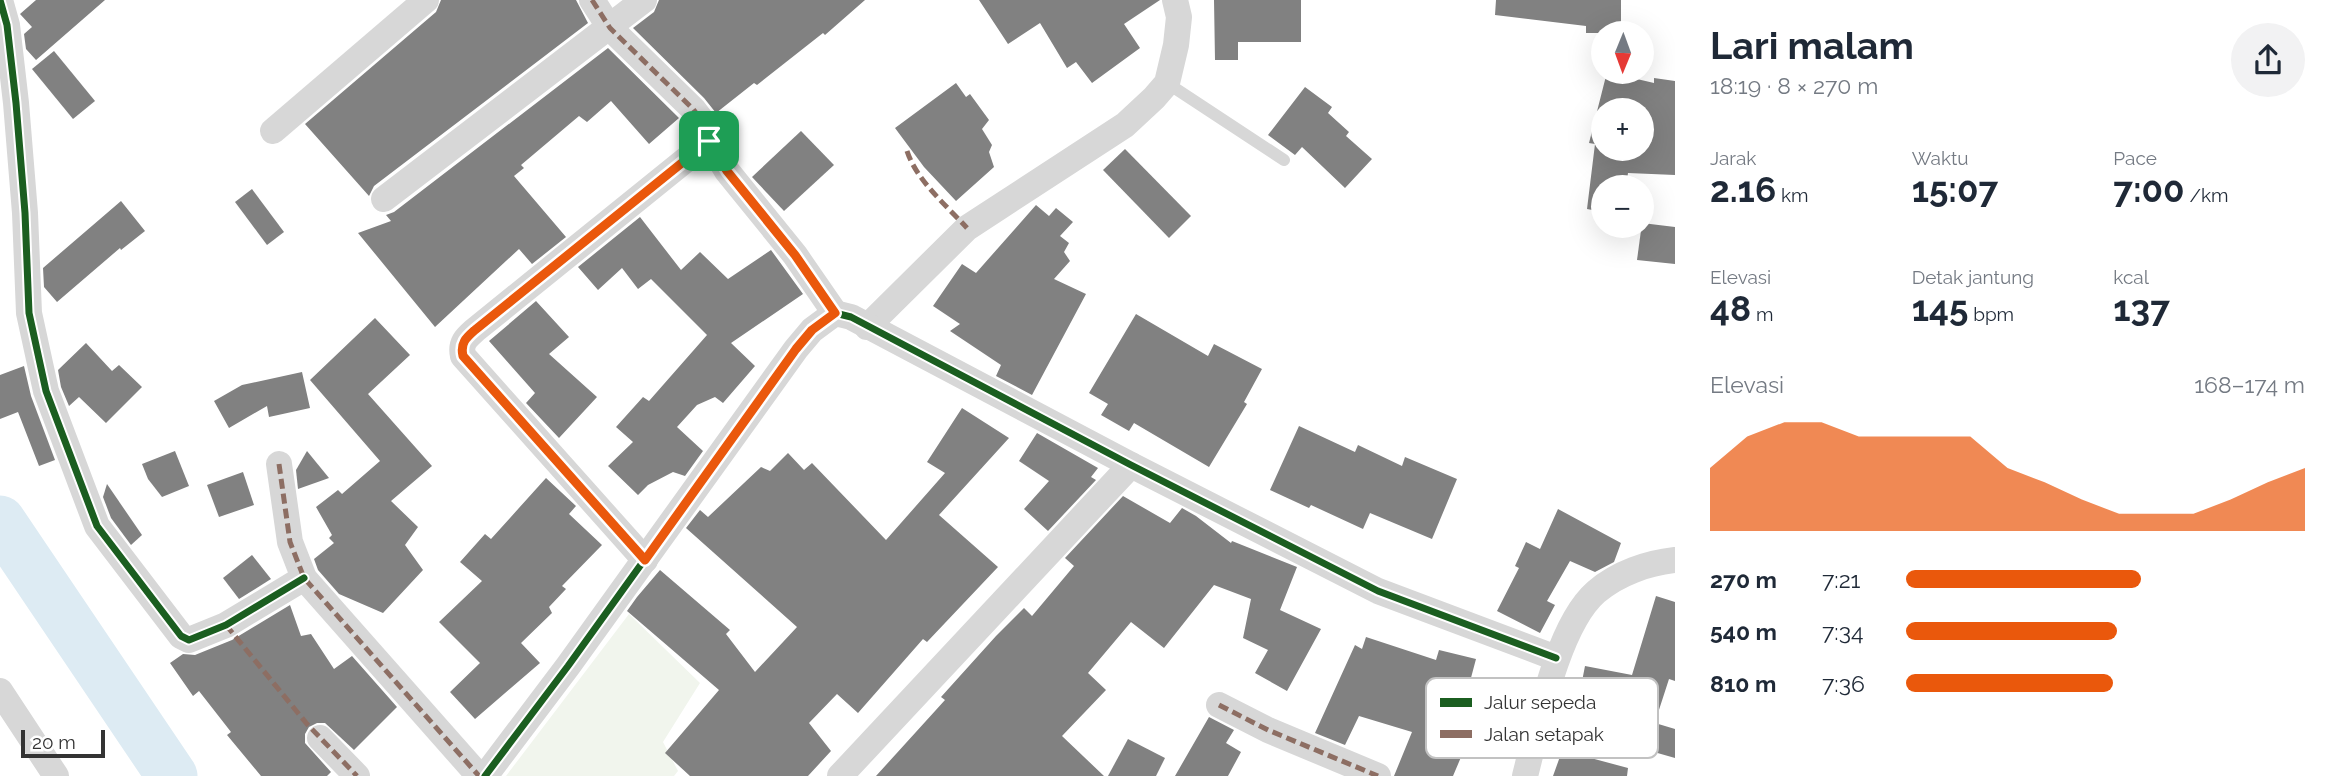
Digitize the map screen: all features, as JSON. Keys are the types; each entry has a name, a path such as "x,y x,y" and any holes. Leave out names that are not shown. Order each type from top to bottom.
{"street":[{"path":"0,0 7,25 16,103 25,212 29,313 46,391 97,526 181,636 189,640 226,625 304,578"},
{"path":"273,131 426,0"},
{"path":"592,0 610,28 693,109 703,122 709,141 727,171 795,255 835,313 851,317 1130,465 1378,591 1556,658"},
{"path":"384,199 644,0"},
{"path":"867,327 967,228 1125,125 1167,83 1179,17 1175,0"},
{"path":"645,560 463,356 462,346 464,340 475,330 709,141"},
{"path":"485,776 645,560 796,349 812,330 835,313"},
{"path":"278,464 290,542 304,578 479,776"},
{"path":"840,776 1130,465"},
{"path":"1551,678 1556,658 1580,612 1596,592 1636,568 1675,560"},
{"path":"0,691 57,776"},
{"path":"1219,705 1268,730 1378,776"},
{"path":"320,738 357,776"},
{"path":"1525,776 1530,758"}],"lane":[{"path":"1167,83 1284,160"}],"shaded area":[{"path":"629,614 700,683 663,742 678,771 674,776 506,776"}],"building":[{"path":"36,0 105,0 36,60 26,49 24,34 32,27 20,14"},
{"path":"441,0 576,0 588,23 374,186 369,196 305,124 436,12"},
{"path":"659,0 865,0 825,35 823,33 757,85 754,83 716,113 633,28 654,12"},
{"path":"979,0 1160,0 1124,24 1140,48 1092,83 1076,62 1067,68 1040,23 1008,44"},
{"path":"1214,0 1301,0 1301,42 1238,42 1238,60 1215,60"},
{"path":"1496,0 1621,0 1621,21 1591,21 1591,33 1586,33 1586,26 1495,15"},
{"path":"608,48 679,118 649,144 611,101 587,122 579,116 521,165 524,168 514,176 566,237 532,264 519,249 435,327 358,233 391,221 386,215 394,212"},
{"path":"54,51 95,101 73,119 32,69"},
{"path":"1654,78 1675,81 1675,175 1591,175 1593,161 1654,161 1654,98 1600,98 1604,84 1654,84"},
{"path":"956,83 966,97 970,94 989,120 982,129 992,145 989,152 994,167 956,201 924,167 895,128"},
{"path":"1305,87 1332,107 1328,113 1349,132 1346,136 1372,159 1345,188 1302,147 1295,155 1268,135"},
{"path":"801,131 834,165 784,211 752,177"},
{"path":"1125,149 1191,216 1169,238 1103,170"},
{"path":"1591,176 1591,210 1587,209"},
{"path":"252,189 284,232 267,245 235,202"},
{"path":"121,201 145,231 121,250 120,248 57,302 44,287 43,268"},
{"path":"1036,205 1049,216 1056,208 1073,222 1060,236 1069,243 1064,252 1070,261 1054,279 1086,294 1032,395 996,376 1001,365 950,331 960,324 933,306 962,264 976,273"},
{"path":"640,217 681,270 700,252 728,279 771,250 803,294 731,343 755,366 723,403 715,397 697,405 677,427 703,451 685,476 673,472 648,485 638,495 608,466 633,442 616,427 643,397 649,401 707,335 651,279 638,289 622,268 598,290 578,267"},
{"path":"1654,224 1675,227 1675,264 1637,260 1640,238 1654,238"},
{"path":"536,301 569,337 549,354 597,397 559,438 526,403 535,393 489,341"},
{"path":"1136,314 1208,356 1214,344 1262,369 1244,402 1247,404 1209,467 1134,423 1129,431 1101,415 1108,404 1089,393"},
{"path":"375,318 410,355 368,394 432,466 391,501 418,527 405,545 423,570 383,613 339,594 318,570 314,559 334,543 329,538 332,535 316,507 338,490 342,494 380,461 310,380"},
{"path":"86,343 112,371 119,365 142,387 106,423 79,397 69,406 61,387 58,370"},
{"path":"24,366 31,396 55,460 39,466 18,412 0,419 0,375"},
{"path":"302,372 310,408 269,417 267,406 229,428 214,401 242,385"},
{"path":"962,408 1009,438 939,515 998,567 927,642 923,639 858,713 837,694 809,723 831,751 808,776 690,776 665,753 719,690 627,611 637,597 660,570 730,630 726,634 755,672 797,627 686,528 700,510 708,517 761,467 770,471 788,453 804,470 812,463 886,540 945,473 927,462"},
{"path":"1299,426 1355,452 1358,445 1402,466 1405,457 1457,479 1432,539 1370,513 1363,529 1270,490"},
{"path":"1037,433 1098,468 1091,477 1096,480 1048,531 1024,509 1049,481 1019,461"},
{"path":"175,451 189,486 162,497 148,479 142,464"},
{"path":"307,451 329,478 298,489 296,470"},
{"path":"243,472 254,505 219,517 207,485"},
{"path":"546,478 576,506 569,514 602,545 562,586 566,589 549,607 552,613 521,643 540,663 475,719 450,692 480,663 439,622 482,581 460,562 485,534 491,539"},
{"path":"107,484 142,535 131,545 111,518 103,497"},
{"path":"1123,496 1170,523 1182,508 1231,543 1232,541 1297,567 1280,610 1321,629 1287,691 1255,673 1268,650 1243,638 1251,599 1214,585 1164,648 1131,622 1088,673 1106,690 1062,736 1104,776 876,776 945,700 941,697 996,636 1024,608 1032,616 1074,566 1065,558"},
{"path":"1558,509 1621,543 1614,562 1595,572 1570,561 1547,601 1555,605 1540,633 1497,611 1519,568 1515,566 1526,542 1540,549"},
{"path":"252,555 271,579 239,599 223,578"},
{"path":"1656,596 1675,602 1675,681 1669,679 1658,713 1658,678 1583,678 1585,666 1632,675"},
{"path":"290,605 301,636 311,634 334,669 352,656 397,707 354,750 325,723 309,727 305,734 305,743 331,772 327,776 261,776 227,735 231,732 199,691 193,696 170,663 183,654 195,655 232,640"},
{"path":"1366,637 1436,660 1439,650 1476,659 1471,678 1426,678 1426,758 1461,758 1453,776 1394,776 1412,732 1359,716 1345,745 1315,733 1355,645 1362,649"},
{"path":"1209,717 1234,730 1226,743 1241,752 1228,776 1175,776"},
{"path":"1658,724 1675,729 1675,758 1658,753"},
{"path":"1128,739 1165,758 1156,776 1108,776"},
{"path":"1559,758 1591,758 1628,768 1627,776 1553,776"}],"waterway":[{"path":"0,521 172,776"}],"marked path":[{"path":"592,0 610,28 693,109 703,122 709,141 727,171 795,255 835,313"},
{"path":"645,560 463,356 462,348 466,338 475,330 709,141"},
{"path":"907,151 925,182 967,228"},
{"path":"279,464 290,542 304,578 479,776"},
{"path":"226,625 307,724 357,776"},
{"path":"1219,705 1268,730 1378,776"}],"cycle path":[{"path":"0,0 7,25 16,103 25,213 29,313 46,391 97,526 181,636 189,640 226,625 304,578"},
{"path":"485,776 568,666 796,349 812,330 835,313 851,317 1131,465 1378,591 1556,658"}],"route":[{"path":"709,141 727,171 795,255 835,313 812,330 796,349 645,560 463,356 462,346 464,340 475,330 709,141"}]}
